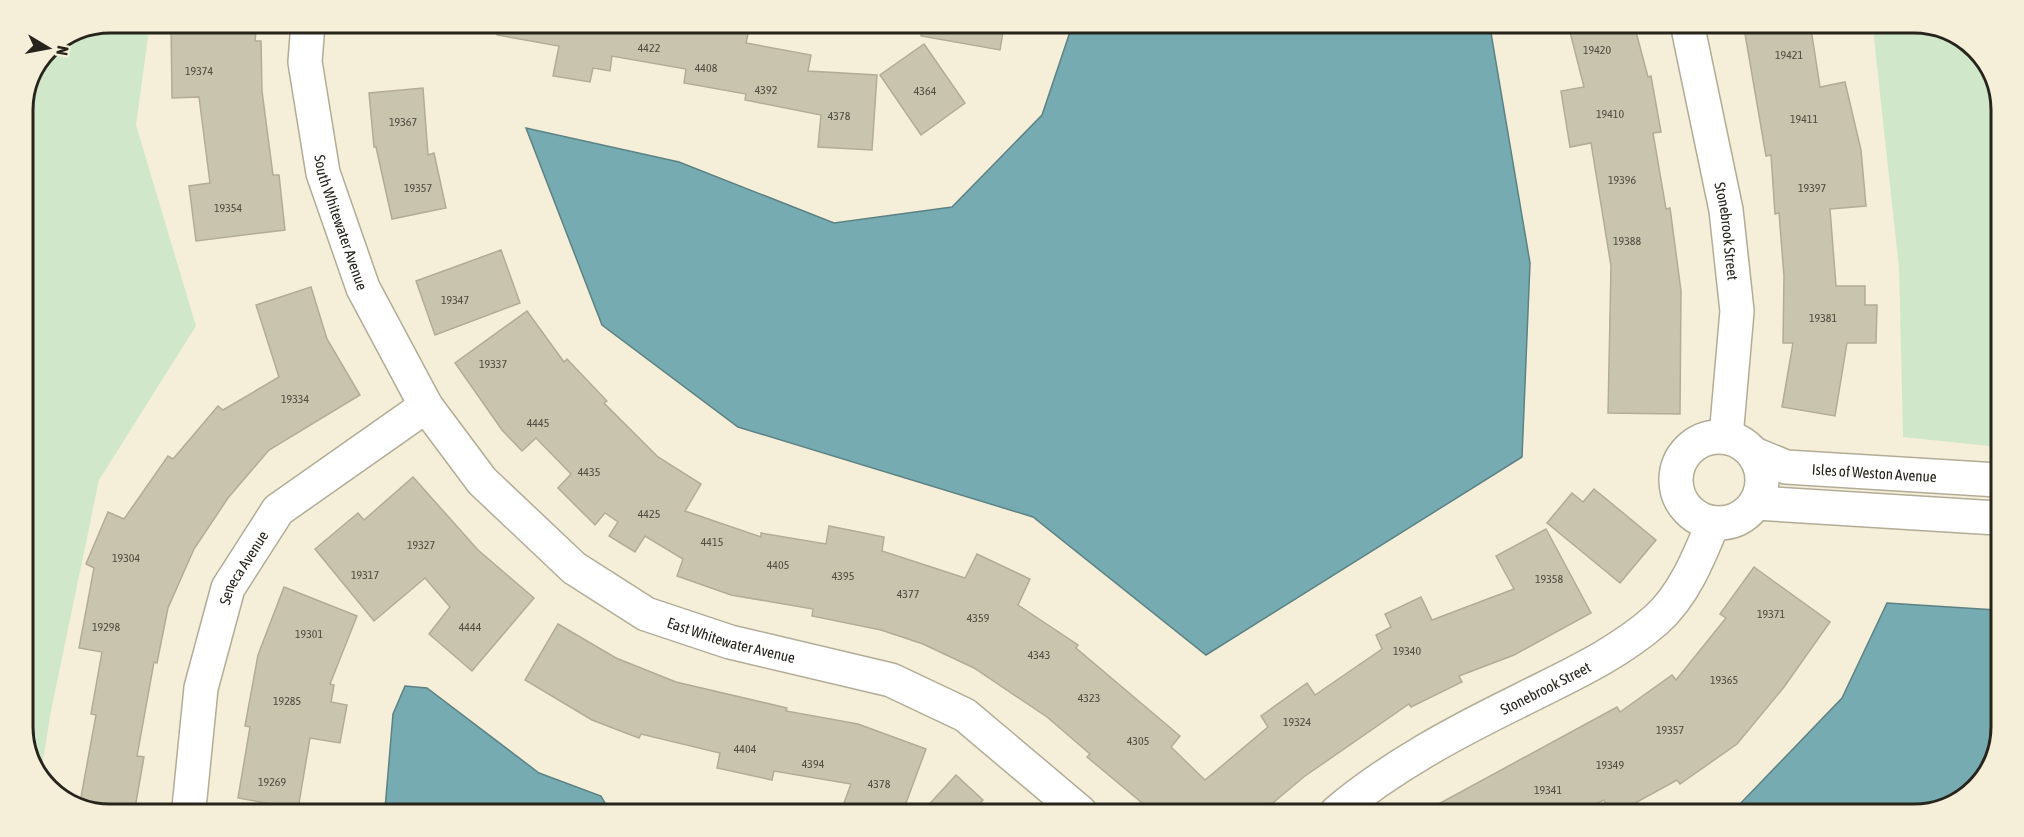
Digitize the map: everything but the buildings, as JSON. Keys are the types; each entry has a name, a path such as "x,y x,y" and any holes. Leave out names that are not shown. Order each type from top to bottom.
{"street":[{"name":"South Whitewater Avenue","path":"307,33 304,62 322,173 363,288 426,406"},
{"name":"Stonebrook Street","path":"1689,33 1726,210 1737,311 1725,437"},
{"name":"Seneca Avenue","path":"189,804 201,688 228,588 278,510 426,406"},
{"name":"East Whitewater Avenue","path":"426,406 482,481 566,560 646,614 730,642 891,680 965,715 1071,804"},
{"path":"1725,437 1741,443 1754,454 1761,470 1762,487 1756,502 1745,515 1730,522 1713,523 1697,518 1685,506 1678,491 1677,474 1682,458 1693,446 1709,438 1725,437"},
{"name":"Isles of Weston Avenue","path":"1754,454 1786,467 1991,480"},
{"path":"1756,502 1991,518"},
{"name":"Stonebrook Street","path":"1346,804 1455,733 1606,657 1657,619 1692,573 1713,523"}],"green space":[{"path":"149,33 136,125 196,326 99,480 51,711 42,764 34,742 33,732 33,105 40,78 78,78 78,40 100,34"},
{"path":"1873,33 1929,34 1952,43 1972,59 1978,67 1990,95 1991,446 1903,437 1899,268"}],"water":[{"path":"1070,33 1491,33 1530,263 1522,457 1206,655 1033,517 738,427 602,325 526,128 679,162 834,223 952,207 1042,115"},
{"path":"1887,603 1991,610 1990,742 1978,770 1965,785 1948,796 1914,804 1740,804 1842,698"},
{"path":"405,686 427,688 539,773 601,796 606,804 385,804 393,714"}]}
